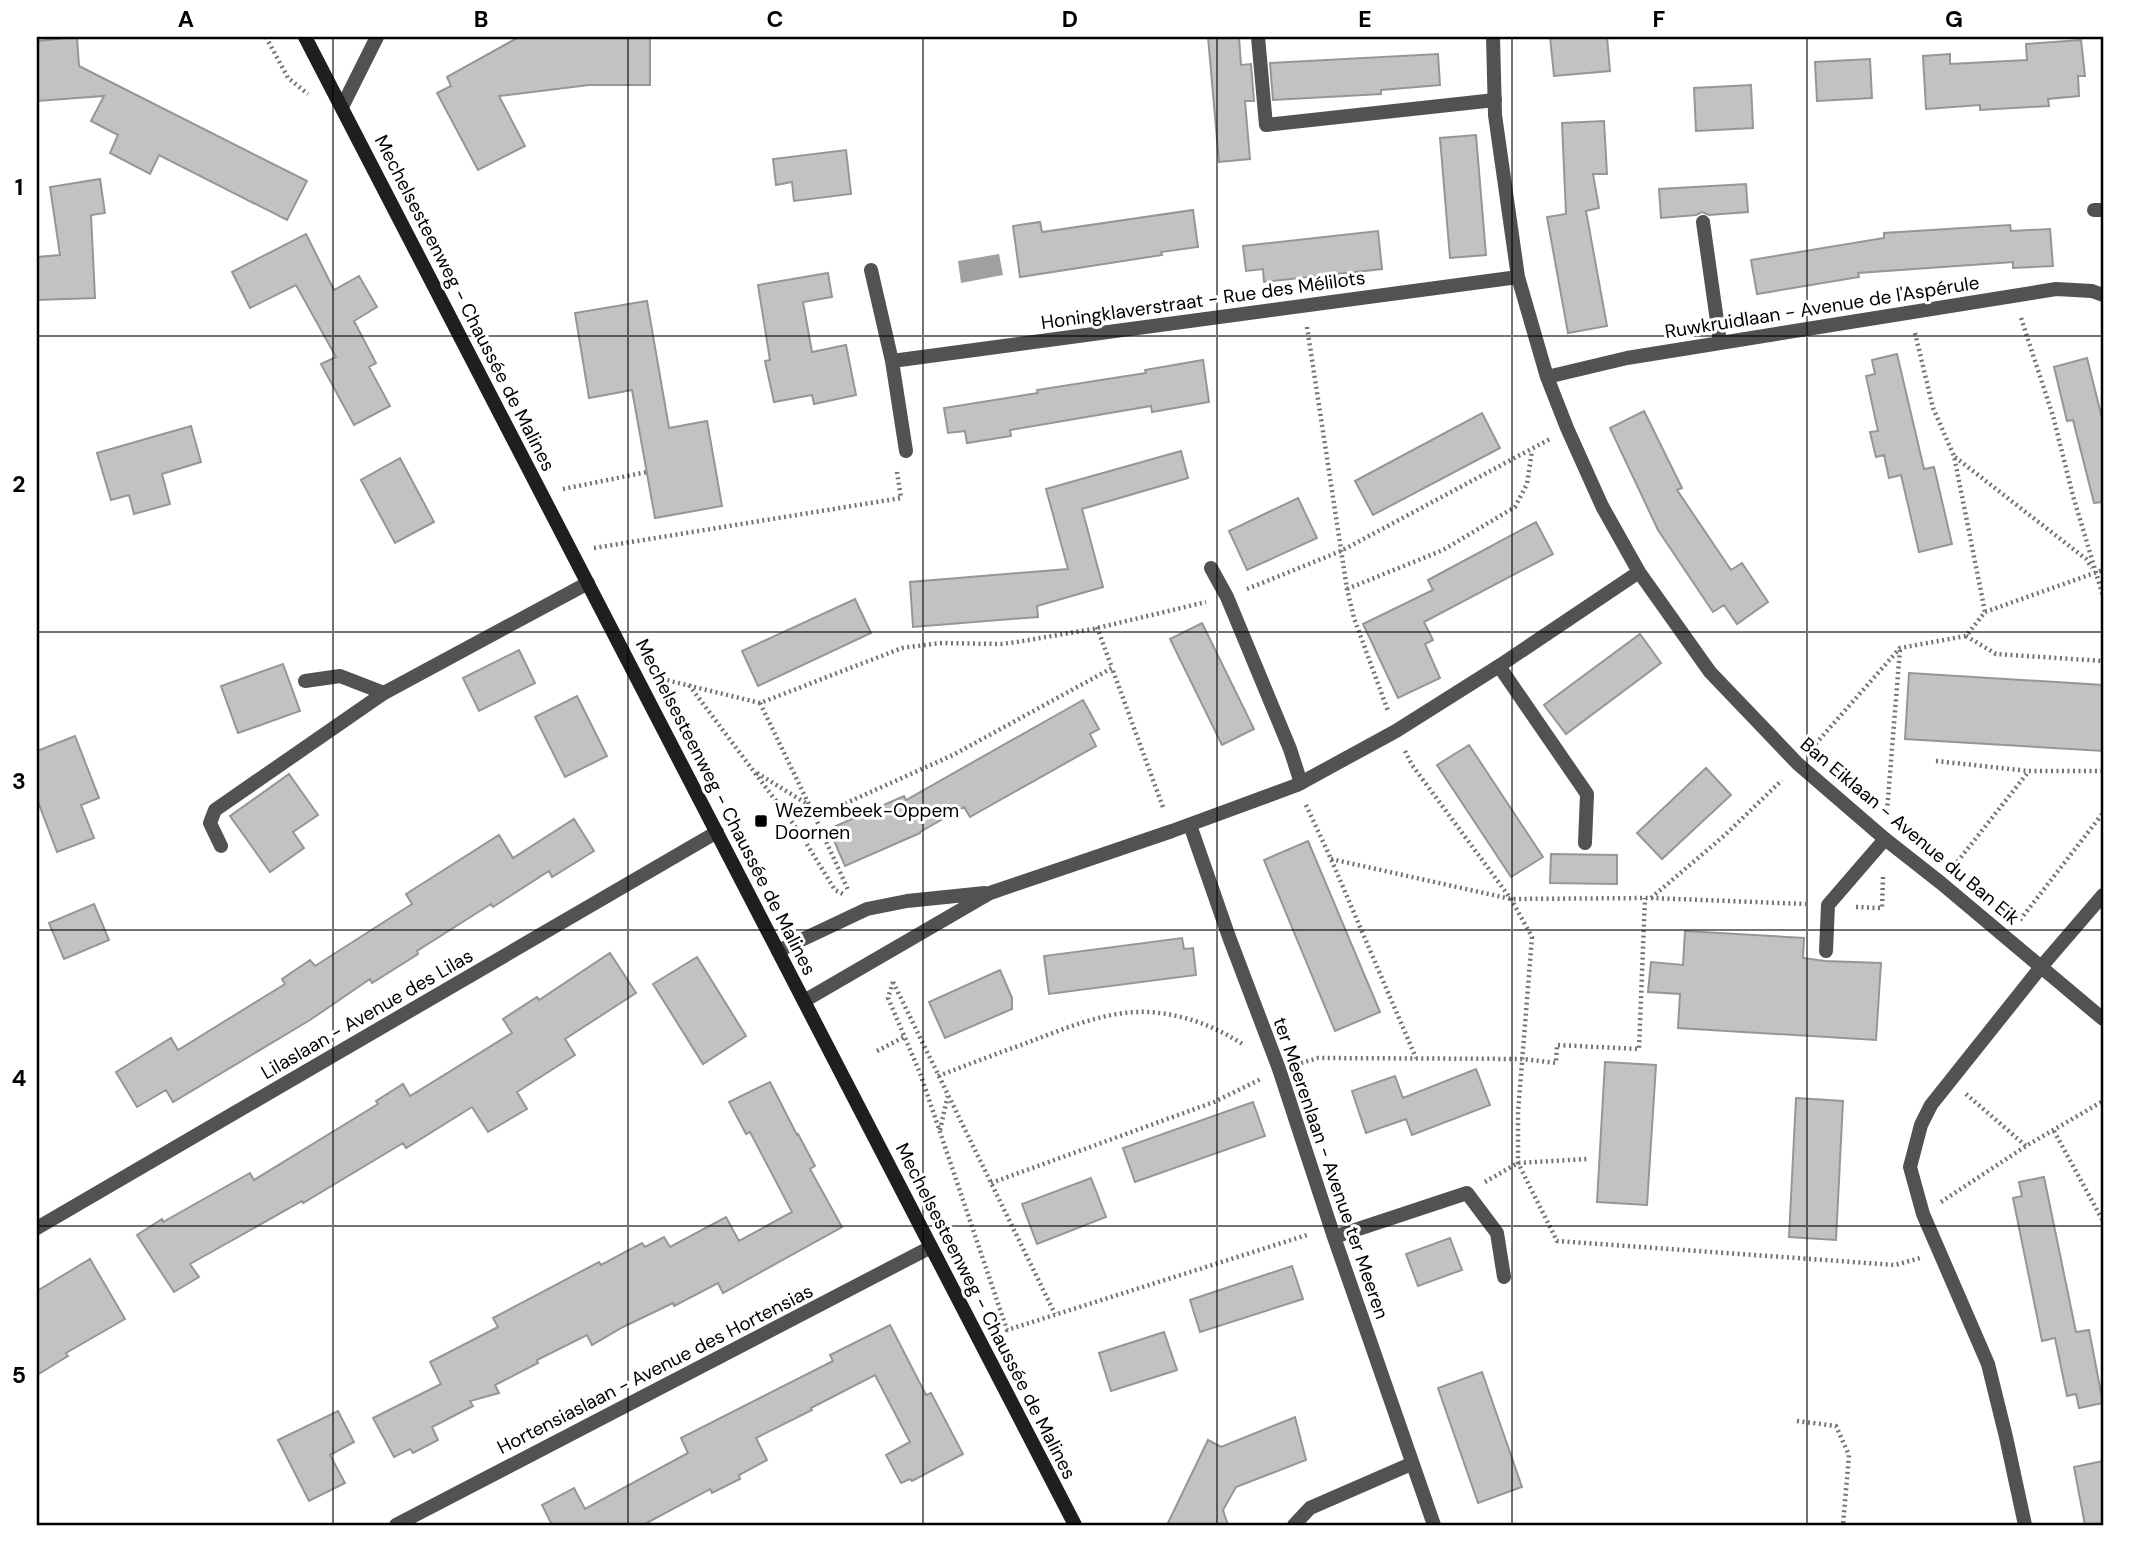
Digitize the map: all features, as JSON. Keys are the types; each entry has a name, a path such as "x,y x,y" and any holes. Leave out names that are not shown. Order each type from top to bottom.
{"main road":[{"name":"Mechelsesteenweg - Chaussée de Malines","path":"305,37 1075,1525"}],"street":[{"path":"342,107 377,37"},
{"path":"1258,37 1266,125 1495,100"},
{"name":"Ban Eiklaan - Avenue du Ban Eik","path":"1493,37 1495,116 1518,277 1547,377 1567,428 1602,506 1639,572 1710,672 1798,764 2103,1019"},
{"path":"1703,222 1720,342"},
{"path":"872,270 892,360 906,451"},
{"name":"Honingklaverstraat - Rue des Mélilots","path":"892,360 1518,277"},
{"name":"Ruwkruidlaan - Avenue de l'Aspérule","path":"1547,377 1627,358 2056,289 2092,290 2103,295"},
{"path":"1211,568 1227,597 1290,749 1299,784"},
{"path":"804,1001 990,893 1190,825 1299,784 1396,731 1639,572"},
{"path":"221,846 210,823 215,810 384,693 589,583"},
{"path":"1499,666 1587,794 1585,843"},
{"path":"305,681 340,676 384,693"},
{"name":"ter Meerenlaan - Avenue ter Meeren","path":"1190,825 1279,1069 1332,1232 1434,1525"},
{"name":"Lilaslaan - Avenue des Lilas","path":"37,1228 717,832"},
{"path":"1826,951 1828,905 1885,839"},
{"path":"778,951 867,909 907,901 990,893"},
{"path":"2025,1525 1988,1364 1923,1214 1910,1167 1921,1125 1931,1105 2041,967 2103,895"},
{"path":"1332,1232 1467,1193 1497,1233 1504,1277"},
{"name":"Hortensiaslaan - Avenue des Hortensias","path":"396,1525 931,1247"},
{"path":"1294,1525 1310,1508 1411,1464"}],"path":[{"path":"2014,296 2053,416 2103,596"},
{"path":"1304,305 1347,589 1354,618 1396,731 1412,765 1511,898 1532,937 1518,1112 1518,1163 1557,1241 1895,1265 1941,1253"},
{"path":"1910,312 1933,408 1954,456 1985,612"},
{"path":"634,672 760,703 902,648 940,643 1001,644 1097,627 1227,597 1341,551 1532,450 1567,428"},
{"path":"1347,589 1443,550 1516,507 1528,484 1532,450"},
{"path":"572,552 901,498 895,458 906,451"},
{"path":"1954,456 2086,559 2095,572"},
{"path":"542,493 647,472"},
{"path":"1966,636 1985,612 2103,570"},
{"path":"1097,627 1172,831"},
{"path":"1798,764 1900,648 1966,636 1996,654 2103,661"},
{"path":"990,1183 1213,1102 1279,1069 1318,1058 1524,1059 1556,1063 1557,1045 1639,1049 1648,898 1882,908 1900,648"},
{"path":"816,817 953,755 1112,668"},
{"path":"689,685 811,849 835,890 851,896 760,703"},
{"path":"1936,761 2029,771 2103,771"},
{"path":"753,771 809,805"},
{"path":"1941,883 2029,771"},
{"path":"1299,784 1416,1058"},
{"path":"2006,937 2103,813"},
{"path":"1055,1315 893,982 888,999 920,1073 1007,1330 1332,1232"},
{"path":"938,1076 1070,1027 1105,1017 1148,1012 1198,1021 1241,1042 1279,1069"},
{"path":"877,1051 905,1037"},
{"path":"1950,1080 2026,1146"},
{"path":"940,1131 948,1095"},
{"path":"1923,1214 2026,1146 2103,1101"},
{"path":"2054,1131 2103,1221"},
{"path":"1467,1193 1518,1163 1587,1159"},
{"path":"1797,1421 1836,1426 1849,1455 1843,1525"}],"shaded area":[{"path":"999,254 1003,275 961,283 958,261"}],"building":[{"path":"77,37 79,66 307,181 287,220 159,155 150,174 110,153 118,135 91,121 104,96 38,101 37,41"},
{"path":"519,37 650,37 650,85 589,85 499,96 525,146 478,170 437,93 451,86 447,77"},
{"path":"1208,37 1239,37 1241,65 1251,64 1254,101 1245,101 1250,159 1219,162"},
{"path":"1550,37 1607,37 1610,71 1554,76"},
{"path":"2081,40 2085,76 2078,76 2079,96 2048,99 2049,106 1980,110 1980,105 1926,109 1923,56 1950,54 1950,64 2027,60 2026,44"},
{"path":"1438,54 1440,85 1381,90 1381,94 1273,100 1270,63"},
{"path":"1870,59 1872,98 1817,101 1815,62"},
{"path":"1751,85 1753,128 1696,131 1694,88"},
{"path":"1604,121 1607,174 1593,174 1599,208 1586,211 1607,326 1568,333 1547,217 1566,214 1562,123"},
{"path":"1476,135 1486,255 1450,258 1440,138"},
{"path":"846,150 851,194 794,201 792,182 776,185 773,159"},
{"path":"100,179 105,213 91,215 95,298 37,300 37,257 60,255 50,187"},
{"path":"1746,184 1748,212 1709,215 1702,212 1661,218 1659,189"},
{"path":"1193,210 1198,247 1020,277 1013,226 1040,222 1042,232"},
{"path":"2010,225 2011,231 2050,229 2053,266 2013,268 2013,262 1858,273 1859,277 1757,294 1751,260 1884,238 1884,233"},
{"path":"1378,231 1382,269 1264,282 1263,269 1246,271 1243,246"},
{"path":"306,234 334,290 359,276 377,307 354,321 376,363 369,367 390,406 354,425 321,364 336,357 296,285 250,308 232,272"},
{"path":"828,273 832,297 803,302 812,352 846,345 856,395 814,404 812,395 774,402 765,361 770,360 758,285"},
{"path":"647,301 669,428 707,421 722,506 655,518 632,390 589,398 575,313"},
{"path":"1897,354 1924,469 1934,467 1952,544 1919,552 1901,475 1889,478 1884,455 1876,457 1870,432 1878,431 1866,376 1875,374 1872,360"},
{"path":"2087,358 2103,422 2103,502 2094,503 2073,420 2067,421 2054,367"},
{"path":"1203,360 1209,402 1152,412 1151,406 1010,430 1011,436 967,443 965,431 948,433 944,408 1146,373 1145,370"},
{"path":"1644,411 1682,488 1677,490 1731,570 1742,563 1768,602 1737,624 1724,605 1713,612 1658,530 1610,428"},
{"path":"1482,413 1500,448 1373,515 1355,481"},
{"path":"191,426 201,462 162,474 170,504 134,514 129,495 111,500 97,453"},
{"path":"1181,451 1188,478 1082,509 1103,587 1037,606 1038,617 913,627 910,582 1068,569 1046,489"},
{"path":"400,458 434,522 395,543 361,480"},
{"path":"1298,498 1317,538 1247,570 1229,531"},
{"path":"1536,522 1553,554 1424,622 1433,640 1425,644 1440,678 1398,698 1363,624 1433,590 1428,580"},
{"path":"855,599 871,633 758,686 742,651"},
{"path":"1202,623 1254,729 1222,745 1170,639"},
{"path":"1640,634 1661,663 1566,734 1544,705"},
{"path":"519,650 535,683 479,711 463,678"},
{"path":"283,664 300,711 238,733 221,686"},
{"path":"1909,673 2103,685 2103,751 1905,739"},
{"path":"577,696 607,756 565,777 535,717"},
{"path":"1083,700 1099,729 1090,734 1096,746 970,817 964,807 920,833 845,866 829,829 904,796 906,800"},
{"path":"75,736 99,798 81,805 94,838 57,852 37,799 37,751"},
{"path":"1469,745 1543,857 1511,877 1437,765"},
{"path":"1706,768 1731,795 1662,859 1637,833"},
{"path":"289,774 318,815 293,832 304,848 270,872 230,816"},
{"path":"574,819 594,851 552,877 549,871 493,907 491,904 372,983 370,979 310,1020 173,1102 166,1090 137,1107 116,1072 171,1038 178,1050 285,984 282,979 310,960 315,966 412,904 406,894 499,835 513,858"},
{"path":"1308,841 1380,1012 1335,1031 1264,860"},
{"path":"1551,854 1617,855 1617,884 1550,883"},
{"path":"94,904 109,940 64,959 49,923"},
{"path":"1685,931 1804,938 1803,958 1881,963 1876,1040 1678,1028 1680,994 1648,992 1651,962 1683,965"},
{"path":"1182,938 1184,949 1193,948 1196,975 1049,994 1044,956"},
{"path":"610,953 636,993 565,1039 575,1055 517,1092 527,1109 488,1132 472,1107 406,1148 403,1143 303,1203 302,1201 190,1264 199,1277 174,1292 137,1235 250,1173 254,1180 378,1104 376,1101 403,1084 410,1096 512,1033 503,1019 537,997 539,1000"},
{"path":"697,957 746,1036 703,1064 653,984"},
{"path":"1000,970 1012,998 1012,1009 945,1038 929,1002"},
{"path":"1605,1062 1656,1065 1647,1205 1597,1202"},
{"path":"1476,1069 1490,1105 1412,1135 1406,1119 1366,1133 1352,1091 1395,1076 1403,1098"},
{"path":"770,1082 815,1166 810,1169 842,1227 723,1293 718,1283 674,1306 673,1303 623,1327 592,1345 587,1335 537,1360 538,1363 495,1385 499,1393 470,1401 473,1406 432,1427 438,1440 413,1453 410,1449 394,1457 373,1418 441,1384 430,1362 498,1327 493,1318 599,1262 601,1265 642,1243 645,1247 664,1237 670,1247 726,1217 739,1241 792,1212 750,1132 746,1134 729,1102"},
{"path":"1796,1098 1843,1101 1836,1240 1789,1237"},
{"path":"1253,1102 1265,1136 1135,1182 1123,1148"},
{"path":"2044,1177 2076,1332 2089,1330 2103,1403 2079,1408 2076,1394 2067,1396 2055,1338 2042,1341 2013,1198 2022,1196 2019,1182"},
{"path":"1091,1178 1106,1217 1037,1244 1022,1204"},
{"path":"1450,1238 1462,1270 1418,1286 1406,1254"},
{"path":"90,1259 125,1319 66,1353 68,1356 37,1375 37,1291"},
{"path":"1292,1266 1303,1299 1200,1332 1190,1300"},
{"path":"890,1325 926,1395 931,1393 963,1454 912,1481 910,1479 901,1483 886,1455 910,1442 875,1375 756,1438 767,1460 739,1475 740,1479 712,1493 710,1489 643,1525 552,1525 542,1505 574,1488 585,1509 688,1453 681,1438 833,1361 830,1355"},
{"path":"1164,1332 1177,1370 1111,1391 1099,1353"},
{"path":"1482,1372 1522,1487 1478,1503 1438,1388"},
{"path":"338,1411 354,1442 330,1455 345,1483 309,1501 278,1440"},
{"path":"1295,1417 1306,1460 1236,1487 1223,1510 1228,1525 1167,1525 1208,1440 1221,1447"},
{"path":"2103,1461 2103,1525 2085,1525 2074,1467"}],"place":[{"name":"Wezembeek-Oppem Doornen","path":"761,821"}]}
